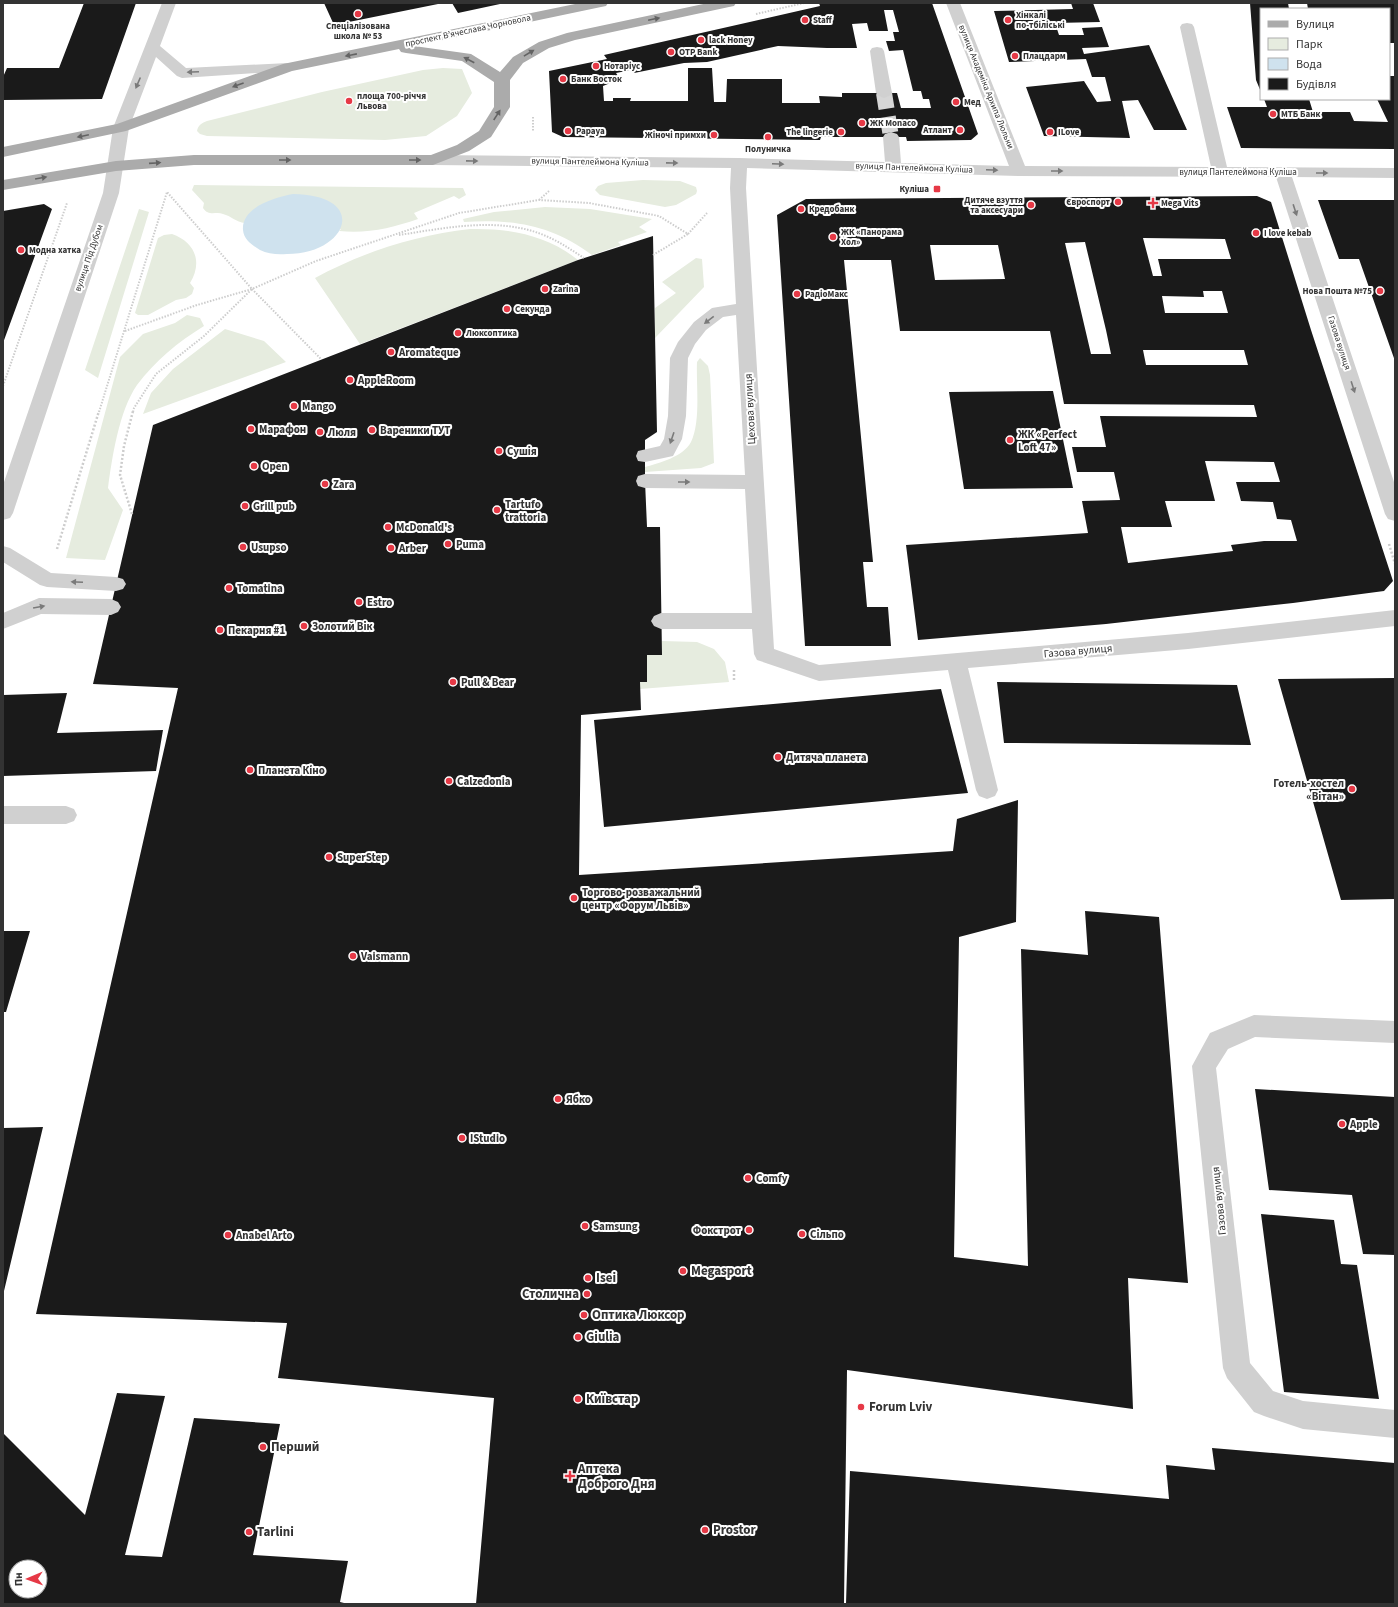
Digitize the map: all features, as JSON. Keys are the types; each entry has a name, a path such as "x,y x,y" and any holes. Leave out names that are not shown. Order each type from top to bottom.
{"main road":[{"name":"проспект Вʼячеслава Чорновола","path":"3,152 121,128 288,67 601,3"},
{"path":"3,185 116,166 194,160 433,160 462,148 485,134 502,107 502,80 518,60 544,45 572,36 729,3"},
{"path":"389,47 466,57 502,80"}],"street":[{"name":"вулиця Під Дубом","path":"3,513 110,193 116,166 121,128 169,3"},
{"name":"вулиця Академіка Архипа Люльки","path":"953,3 1013,154 1018,171"},
{"path":"1187,27 1220,172"},
{"name":"проспект Вʼячеслава Чорновола","path":"153,47 182,72 288,67"},
{"path":"877,51 884,93"},
{"path":"891,137 893,168"},
{"name":"вулиця Пантелеймона Куліша","path":"433,160 739,163 1018,171 1395,174"},
{"name":"Цехова вулиця","path":"739,163 738,188 764,654"},
{"name":"Газова вулиця","path":"1283,173 1395,514"},
{"path":"645,456 666,451 673,440 677,416 679,358 687,342 700,326 718,312 745,308"},
{"path":"645,481 754,482"},
{"path":"3,553 47,580 116,584"},
{"path":"3,621 39,606 111,607"},
{"name":"Газова вулиця","path":"764,654 819,673 1188,641 1395,618"},
{"path":"661,622 762,621"},
{"path":"956,661 987,790"},
{"path":"3,815 66,815"},
{"name":"Газова вулиця","path":"1395,1032 1254,1026 1219,1040 1204,1066 1237,1368 1264,1402 1303,1415 1395,1424"}],"path":[{"path":"533,116 533,132 539,134"},
{"path":"47,580 126,331 167,192 173,189"},
{"path":"167,192 252,290 321,359"},
{"path":"3,386 68,200"},
{"path":"126,331 197,305 252,290 316,261 459,213 539,200 589,203 659,216 688,234"},
{"path":"653,255 688,234 708,212"},
{"path":"393,236 465,225 514,227 551,237 571,247 584,258"},
{"path":"132,514 120,475 124,446 134,408 156,374 204,336 252,290"}],"green space":[{"path":"443,68 462,69 472,93 457,116 426,136 385,140 207,136 200,134 197,131 200,124 207,121 322,92 423,70"},
{"path":"643,180 680,181 696,187 697,191 696,194 676,205 665,207 600,195 595,190 598,186 606,183"},
{"path":"194,185 463,188 466,195 459,199 454,196 414,213 418,219 379,230 349,232 339,231 341,229 245,219 245,223 220,213 210,213 205,211 203,208 204,203 192,190"},
{"path":"545,207 590,209 652,219 639,227 647,232 618,242 621,245 592,255 562,237 531,226 516,223 482,221 464,222 463,219 494,212"},
{"path":"139,209 149,212 98,378 85,370"},
{"path":"470,229 499,230 527,235 554,244 578,260 360,344 315,278 352,260 390,246 410,240"},
{"path":"172,234 186,242 191,247 196,260 196,268 190,283 194,288 192,294 186,298 176,300 148,315 138,315 135,313 158,238 164,235"},
{"path":"696,258 702,259 704,287 655,338 655,308 676,293 662,282"},
{"path":"187,315 200,318 204,326 168,352 151,368 137,385 125,408 114,449 108,488 123,510 105,560 66,558 120,357 143,334 175,323"},
{"path":"225,329 264,341 286,362 143,414 151,393 173,369"},
{"path":"700,358 708,366 710,375 714,463 701,468 645,472 645,467 677,455 682,452 691,442 696,424 697,362"},
{"path":"662,641 697,642 714,649 725,662 729,682 640,689 640,682 647,682 647,655 662,655"}],"water":[{"path":"293,194 317,197 333,204 341,213 342,224 336,235 324,245 308,251 287,254 266,252 251,244 245,237 243,230 244,222 253,209 269,201"}],"building":[{"path":"84,3 136,3 102,99 3,100 3,77 7,68 59,68"},
{"name":"Спеціалізована школа № 53","path":"324,3 438,3 438,4 334,25"},
{"path":"452,3 500,3 500,4 458,13"},
{"path":"819,3 932,3 978,134 971,140 907,141 906,137 821,137 820,140 563,137 552,132 549,71 607,59 604,55 820,6","holes":["884,10 893,10 899,32 893,32 895,41 886,41 889,51 903,50 913,91 921,91 923,99 929,99 931,108 901,108 897,93 842,93 842,97 819,96 820,103 782,103 782,79 727,79 726,102 714,102 712,68 688,68 688,101 630,101 631,98 613,98 613,101 604,101 603,86 620,79 616,73 631,70 634,73 684,63 707,62 778,46 857,48 852,24 867,23 869,31 888,31"]},
{"path":"1071,3 1093,3 1100,22 1055,23 1059,35 1084,35 1082,28 1102,27 1109,47 1082,48 1084,54 1149,45 1187,130 1154,130 1138,100 1122,101 1130,138 1044,136 1026,87 1084,81 1097,102 1111,101 1105,77 1092,77 1086,59 1009,62 994,11 1073,9"},
{"path":"1250,3 1288,3 1289,8 1260,8 1260,90 1256,80"},
{"path":"1307,3 1395,3 1395,43 1390,43 1390,8 1308,8"},
{"path":"1390,76 1395,76 1395,149 1241,148 1227,107 1267,107 1264,100 1309,100 1313,112 1350,112 1354,121 1388,122 1377,100 1390,100"},
{"path":"1257,196 1271,202 1393,581 1384,591 1293,603 1106,624 918,640 906,545 1088,533 1082,501 1120,500 1114,472 1077,472 1072,447 1106,447 1100,416 1257,417 1254,405 1064,404 1050,331 900,331 891,260 844,260 873,562 863,562 867,607 888,607 891,646 805,646 777,215 806,199","holes":["1143,238 1225,239 1231,259 1158,259 1162,276 1153,276","1085,242 1106,330 1111,354 1091,354 1065,243","930,245 998,245 1005,279 935,280","1203,291 1222,291 1228,313 1165,313 1162,296 1204,297","1143,350 1244,350 1248,365 1146,365","1205,461 1274,462 1280,482 1236,482 1241,501 1273,502 1277,519 1291,520 1297,541 1264,541 1231,545 1233,551 1128,563 1121,527 1172,527 1165,501 1215,501"]},
{"path":"1318,200 1395,200 1395,361 1359,259 1339,259"},
{"path":"44,204 52,209 3,343 3,211"},
{"name":"Торгово-розважальний центр «Форум Львів»","path":"653,236 657,432 645,440 645,481 647,527 660,527 662,655 647,655 647,682 640,682 641,710 581,715 579,875 953,851 957,819 1018,800 1016,922 959,937 954,1257 1028,1266 1021,949 1088,955 1085,911 1159,917 1188,1283 1128,1278 1133,1409 847,1370 844,1604 476,1604 494,1398 278,1378 287,1323 36,1314 178,688 93,684 153,425 578,260"},
{"name":"ЖК «Perfect Loft 47»","path":"1053,391 1073,488 964,489 949,392"},
{"name":"Готель-хостел «Вітан»","path":"1395,678 1395,899 1341,900 1278,679"},
{"path":"997,682 1237,685 1251,745 1004,743"},
{"name":"Дитяча планета","path":"941,689 968,793 604,827 594,720"},
{"path":"67,693 57,733 163,730 156,771 3,776 3,695"},
{"path":"3,931 30,931 6,1012 3,1012"},
{"path":"1255,1089 1395,1097 1395,1255 1363,1254 1352,1195 1269,1190"},
{"path":"43,1127 4,1291 3,1291 3,1128"},
{"path":"1261,1214 1334,1220 1341,1264 1357,1265 1379,1399 1284,1392"},
{"path":"117,1393 165,1396 125,1555 162,1557 194,1418 280,1424 253,1555 348,1561 340,1602 348,1604 3,1604 3,1433 85,1515"},
{"path":"1212,1448 1395,1463 1395,1604 846,1604 850,1471 1169,1499 1166,1465 1215,1470"}],"tunnel":[{"path":"884,93 891,137"}],"place":[{"name":"Спеціалізована школа № 53","path":"358,14"},
{"name":"Staff","path":"805,20"},
{"name":"Хінкалі по-тбіліські","path":"1008,20"},
{"name":"lack Honey","path":"701,40"},
{"name":"OTP Bank","path":"671,52"},
{"name":"Плацдарм","path":"1015,56"},
{"name":"Нотаріус","path":"596,66"},
{"name":"Банк Восток","path":"563,79"},
{"name":"площа 700-річчя Львова","path":"349,101"},
{"name":"Мед","path":"956,102"},
{"name":"МТБ Банк","path":"1273,114"},
{"name":"ЖК Monaco","path":"862,123"},
{"name":"Атлант","path":"960,130"},
{"name":"Papaya","path":"568,131"},
{"name":"The lingerie","path":"841,132"},
{"name":"ILove","path":"1050,132"},
{"name":"Жіночі примхи","path":"714,135"},
{"name":"Полуничка","path":"768,137"},
{"name":"Куліша","path":"937,189"},
{"name":"Євроспорт","path":"1118,202"},
{"name":"Mega Vits","path":"1153,203"},
{"name":"Дитяче взуття та аксесуари","path":"1031,205"},
{"name":"Кредобанк","path":"801,209"},
{"name":"I love kebab","path":"1256,233"},
{"name":"ЖК «Панорама Хол»","path":"833,237"},
{"name":"Модна хатка","path":"21,250"},
{"name":"Zarina","path":"545,289"},
{"name":"Нова Пошта №75","path":"1380,291"},
{"name":"РадіоМакс","path":"797,294"},
{"name":"Секунда","path":"507,309"},
{"name":"Люксоптика","path":"458,333"},
{"name":"Aromateque","path":"391,352"},
{"name":"AppleRoom","path":"350,380"},
{"name":"Mango","path":"294,406"},
{"name":"Марафон","path":"251,429"},
{"name":"Вареники ТУТ","path":"372,430"},
{"name":"Люля","path":"320,432"},
{"name":"ЖК «Perfect Loft 47»","path":"1010,440"},
{"name":"Сушія","path":"499,451"},
{"name":"Open","path":"254,466"},
{"name":"Zara","path":"325,484"},
{"name":"Grill pub","path":"245,506"},
{"name":"Tartufo trattoria","path":"497,510"},
{"name":"McDonald's","path":"388,527"},
{"name":"Puma","path":"448,544"},
{"name":"Usupso","path":"243,547"},
{"name":"Arber","path":"391,548"},
{"name":"Tomatina","path":"229,588"},
{"name":"Estro","path":"359,602"},
{"name":"Золотий Вік","path":"304,626"},
{"name":"Пекарня #1","path":"220,630"},
{"name":"Pull & Bear","path":"453,682"},
{"name":"Дитяча планета","path":"778,757"},
{"name":"Планета Кіно","path":"250,770"},
{"name":"Calzedonia","path":"449,781"},
{"name":"Готель-хостел «Вітан»","path":"1352,789"},
{"name":"SuperStep","path":"329,857"},
{"name":"Торгово-розважальний центр «Форум Львів»","path":"574,898"},
{"name":"Vaismann","path":"353,956"},
{"name":"Ябко","path":"558,1099"},
{"name":"Apple","path":"1342,1124"},
{"name":"IStudio","path":"462,1138"},
{"name":"Comfy","path":"748,1178"},
{"name":"Samsung","path":"585,1226"},
{"name":"Фокстрот","path":"749,1230"},
{"name":"Сільпо","path":"802,1234"},
{"name":"Anabel Arto","path":"228,1235"},
{"name":"Megasport","path":"683,1271"},
{"name":"Isei","path":"588,1278"},
{"name":"Столична","path":"587,1294"},
{"name":"Оптика Люксор","path":"584,1315"},
{"name":"Giulia","path":"578,1337"},
{"name":"Київстар","path":"578,1399"},
{"name":"Forum Lviv","path":"861,1407"},
{"name":"Перший","path":"263,1447"},
{"name":"Аптека Доброго Дня","path":"570,1476"},
{"name":"Prostor","path":"705,1530"},
{"name":"Tarlini","path":"249,1532"}]}
